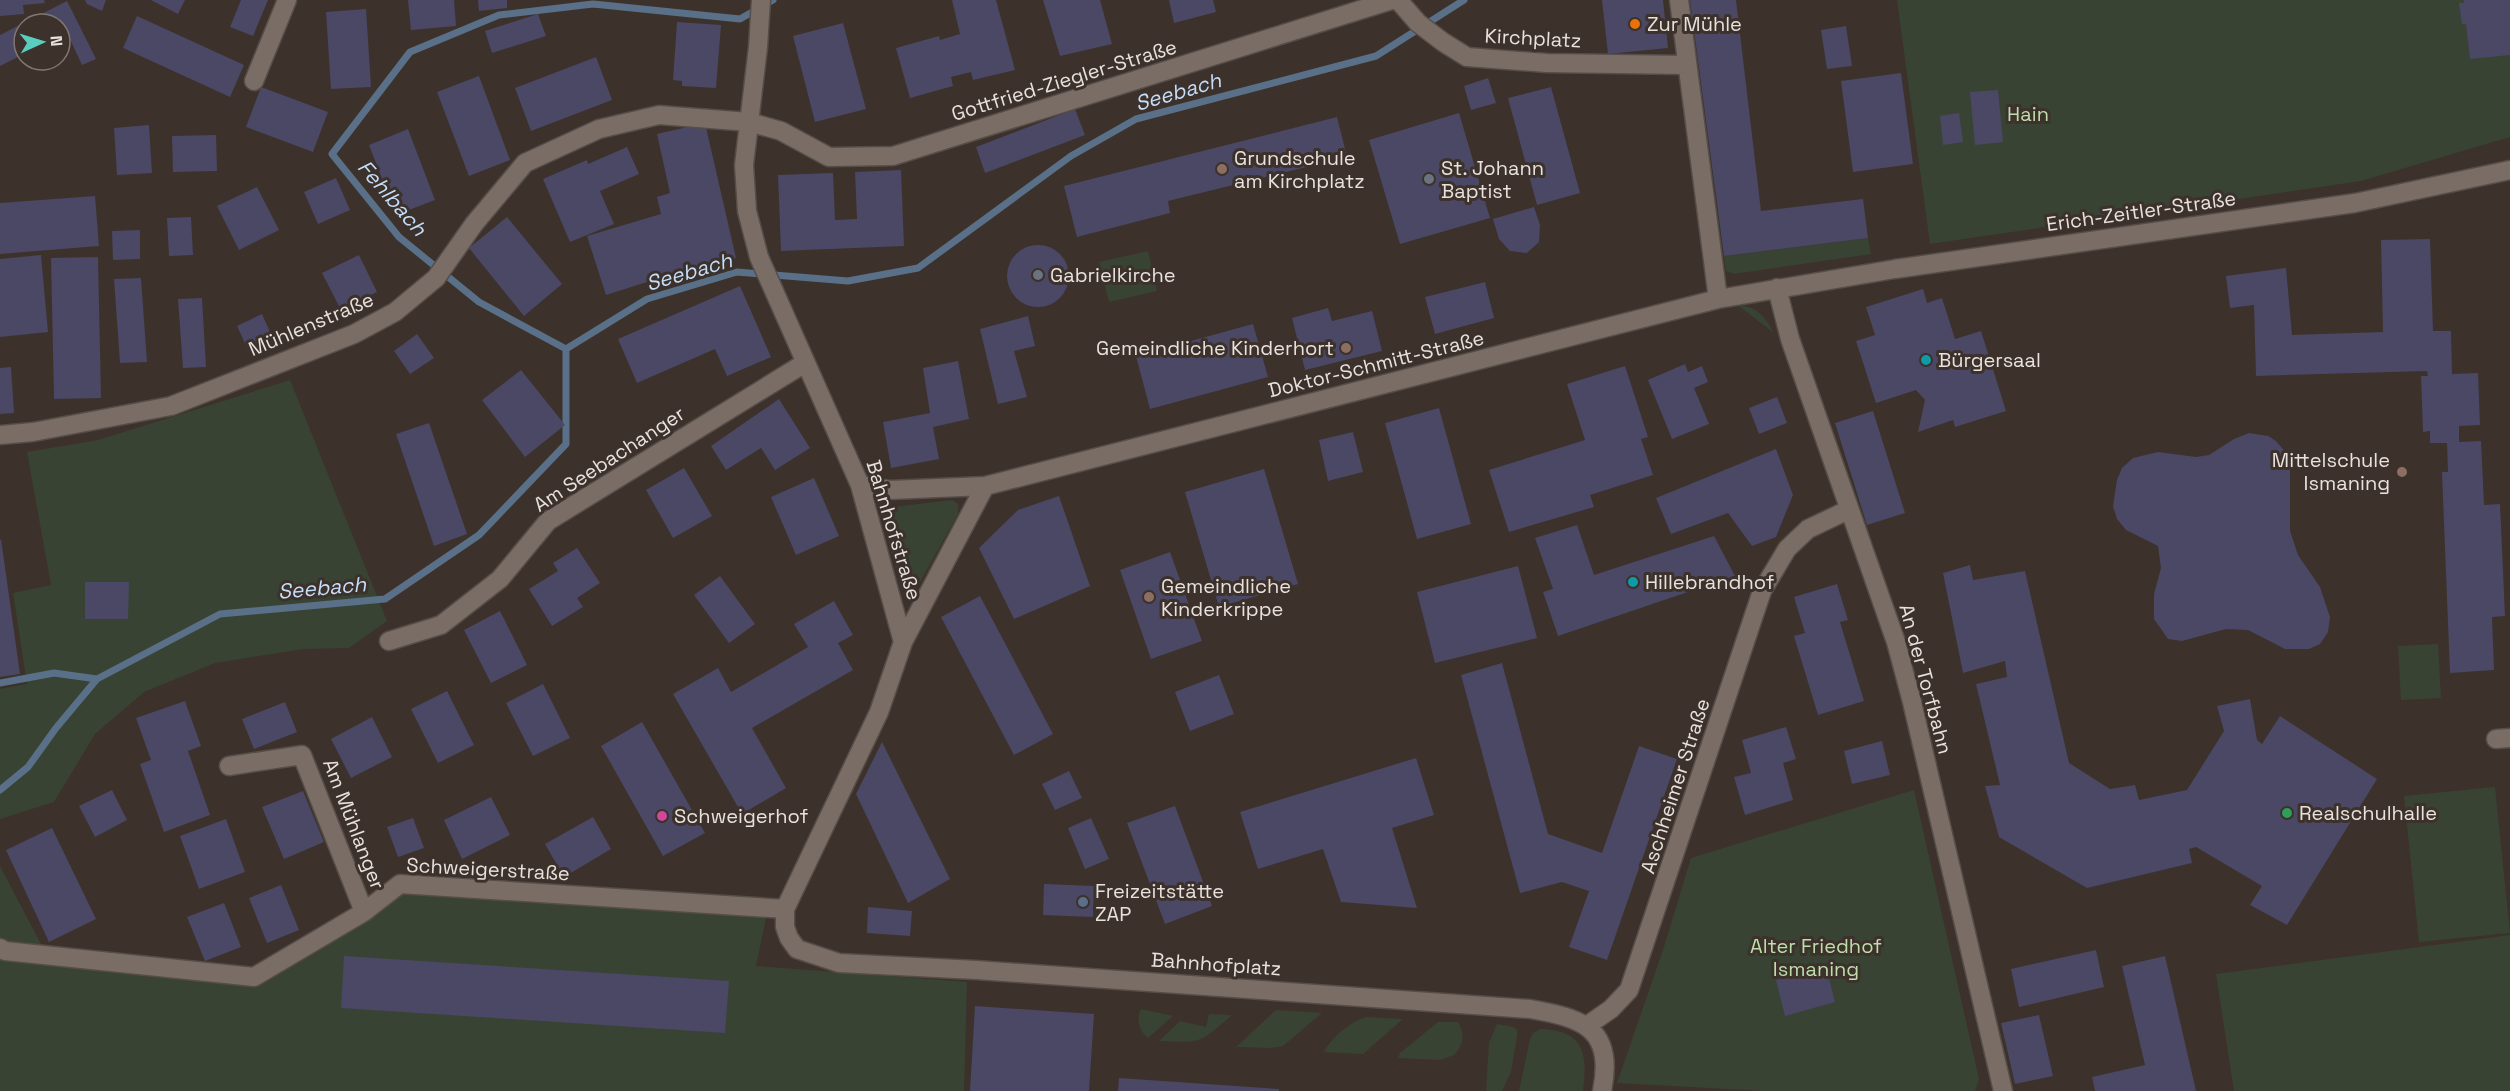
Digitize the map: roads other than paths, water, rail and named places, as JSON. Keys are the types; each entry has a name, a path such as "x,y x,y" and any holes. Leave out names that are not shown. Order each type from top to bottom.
{"street":[{"path":"254,81 287,0"},
{"name":"Bahnhofstraße","path":"761,0 744,165 747,211 761,261 860,485 903,642"},
{"name":"Gottfried-Ziegler-Straße","path":"749,122 781,132 829,157 893,156 1392,0"},
{"name":"Kirchplatz","path":"1398,0 1425,28 1467,57 1547,63 1686,65"},
{"path":"1679,0 1718,299"},
{"name":"Mühlenstraße","path":"0,435 33,432 171,406 354,334 395,312 443,271 474,224 525,163 599,129 659,115 749,122"},
{"name":"Erich-Zeitler-Straße","path":"1778,288 2355,203 2510,170"},
{"name":"Doktor-Schmitt-Straße","path":"860,485 890,490 985,486 1718,299 1778,288"},
{"name":"An der Torfbahn","path":"1778,288 1790,339 1896,642 2003,1091"},
{"name":"Am Seebachanger","path":"389,641 441,625 500,579 548,520 805,363"},
{"path":"785,909 879,712 903,642 985,486"},
{"name":"Aschheimer Straße","path":"1588,1025 1611,1009 1629,990 1762,591 1787,549 1808,529 1848,510"},
{"name":"Am Mühlanger","path":"230,766 302,755 364,912"},
{"name":"Schweigerstraße","path":"0,948 17,952 254,977 364,912 400,884 785,909"},
{"name":"Bahnhofplatz","path":"785,909 784,927 797,949 839,963 986,970 1506,1007 1567,1016 1588,1025"},
{"path":"1588,1025 1600,1042 1605,1062 1602,1091"}],"waterway":[{"name":"Fehlbach","path":"566,349 479,302 399,237 332,154 410,52 499,15 593,4 740,19 773,0"},
{"name":"Seebach","path":"0,683 54,673 97,679 220,614 385,599 479,535 566,444 566,349 647,299 737,272 848,281 918,268 1071,156 1136,119 1376,56 1464,0"},
{"path":"0,790 28,767 56,728 97,679"}],"place":[{"name":"Zur Mühle","path":"1635,24"},
{"name":"Grundschule am Kirchplatz","path":"1222,169"},
{"name":"St. Johann Baptist","path":"1429,179"},
{"name":"Gabrielkirche","path":"1038,275"},
{"name":"Gemeindliche Kinderhort","path":"1346,348"},
{"name":"Bürgersaal","path":"1926,360"},
{"name":"Mittelschule Ismaning","path":"2402,472"},
{"name":"Hillebrandhof","path":"1633,582"},
{"name":"Gemeindliche Kinderkrippe","path":"1149,597"},
{"name":"Realschulhalle","path":"2287,813"},
{"name":"Schweigerhof","path":"662,816"},
{"name":"Freizeitstätte ZAP","path":"1083,902"}],"park label":[{"name":"Hain","path":"2028,114"},
{"name":"Alter Friedhof Ismaning","path":"1816,958"}]}
